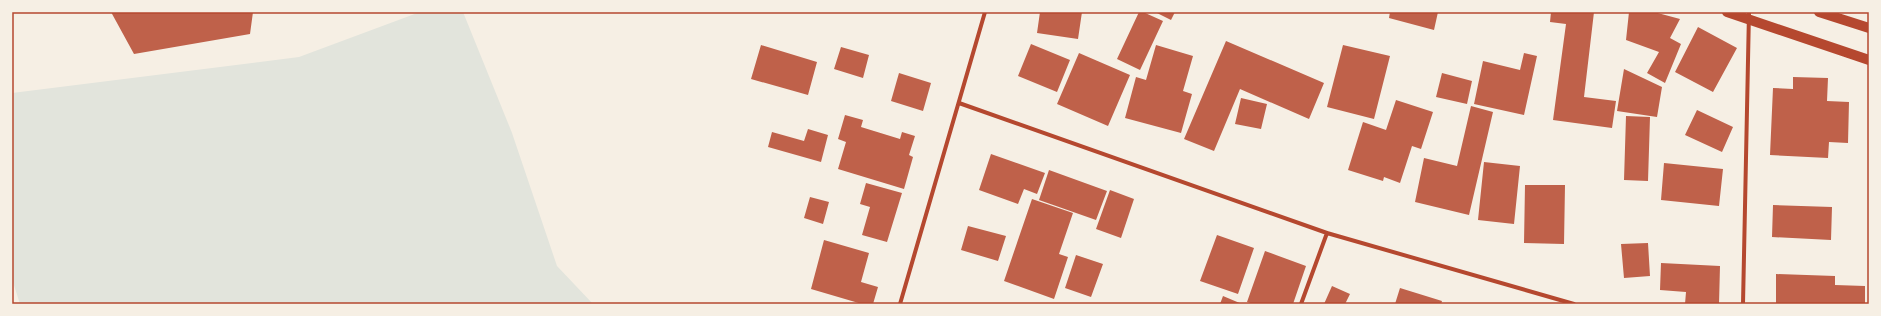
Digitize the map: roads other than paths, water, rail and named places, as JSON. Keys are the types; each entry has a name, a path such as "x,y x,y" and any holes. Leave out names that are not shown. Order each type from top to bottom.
{"main road":[{"path":"1727,12 1748,16 1869,60"},
{"path":"1819,12 1869,28"}],"street":[{"path":"900,304 985,12"},
{"path":"1743,304 1748,16"},
{"path":"959,103 1327,233 1574,304"},
{"path":"1301,304 1327,233"}]}
